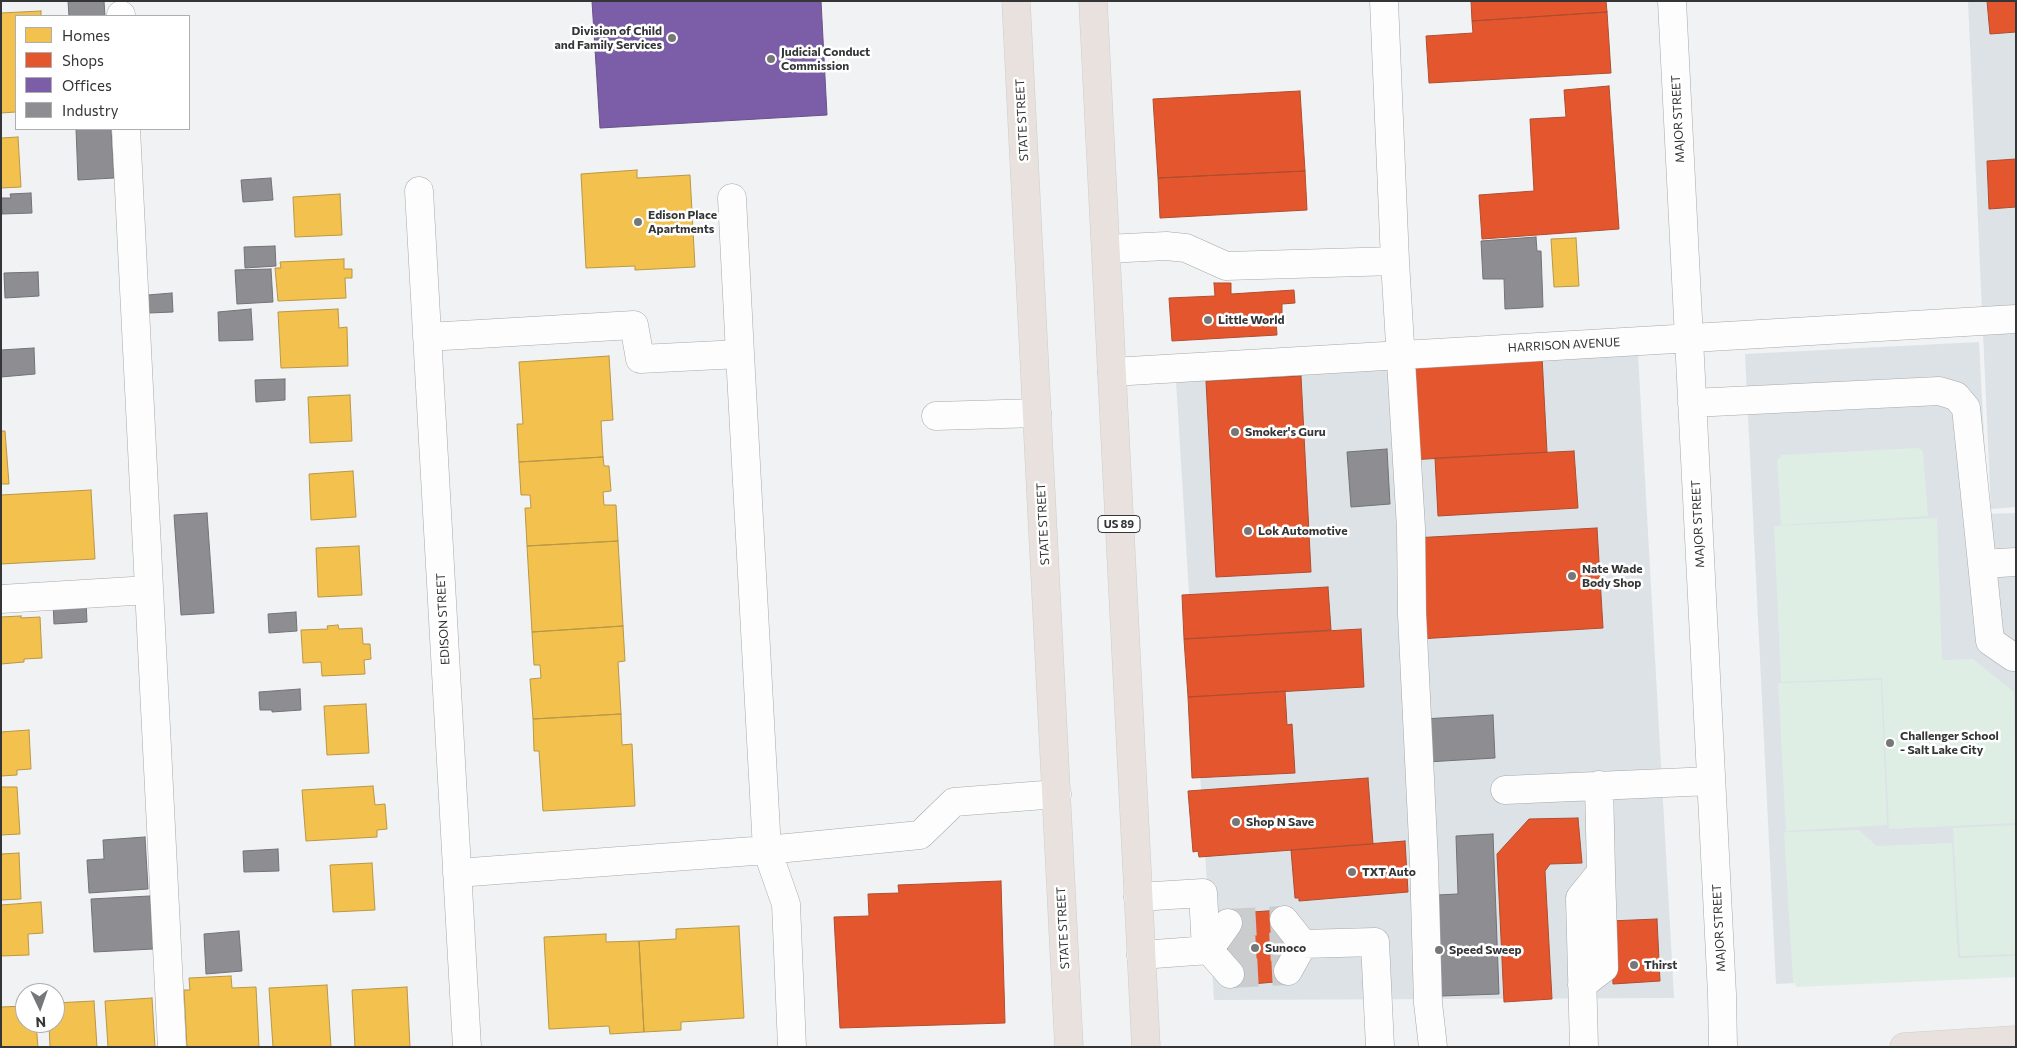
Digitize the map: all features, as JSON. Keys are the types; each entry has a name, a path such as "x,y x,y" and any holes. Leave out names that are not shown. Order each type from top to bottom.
{"main road":[{"name":"STATE STREET","path":"1016,1 1069,1047"},
{"name":"US 89","path":"1093,1 1146,1047"},
{"path":"1904,1047 2016,1040"}],"street":[{"path":"1384,1 1395,261 1411,528 1412,614 1424,862 1428,1003 1433,1047"},
{"name":"MAJOR STREET","path":"1672,1 1712,780 1723,1047"},
{"path":"126,130 172,1047"},
{"name":"EDISON STREET","path":"419,191 467,1047"},
{"path":"732,198 767,850 786,904 792,1047"},
{"path":"1106,249 1166,246 1186,248 1226,266 1395,261"},
{"name":"HARRISON AVENUE","path":"1112,372 2016,319"},
{"path":"427,337 634,325 640,360 740,354"},
{"path":"1692,402 1939,391 1956,396 1966,408 1990,641 2013,657 2016,657"},
{"path":"936,416 1037,413"},
{"path":"1982,564 2016,562"},
{"path":"1,599 149,590"},
{"path":"1505,790 1712,780"},
{"path":"1584,1047 1580,898 1600,872 1599,785"},
{"path":"457,873 767,850 920,835 954,802 1056,794"},
{"path":"1138,897 1203,893 1220,949 1141,955"},
{"path":"1290,945 1375,942 1380,1047"}],"shaded area":[{"path":"1968,1 2016,1 2016,507 1991,509"},
{"name":"Challenger School - Salt Lake City","path":"1979,342 1988,514 2016,513 2016,972 1776,984 1745,354"},
{"path":"1638,354 1674,998 1214,1000 1176,381"},
{"path":"1918,448 1923,452 1928,516 1781,525 1777,460 1782,455"},
{"path":"1937,518 1942,660 1973,659 2014,692 2016,823 1889,829 1882,678 1781,682 1774,526"},
{"path":"1881,680 1887,825 1786,831 1778,683"},
{"path":"2016,825 2016,954 1960,956 1953,828"},
{"path":"1859,830 1877,846 1952,843 1958,958 2016,956 2016,977 1797,987 1793,982 1784,832"}],"building: Homes":[{"path":"41,11 41,15 15,15 15,112 1,113 1,13"},
{"path":"18,137 21,187 1,188 1,138"},
{"name":"Edison Place Apartments","path":"637,170 637,178 690,175 695,267 635,270 635,266 586,268 581,174"},
{"path":"340,194 342,235 295,237 293,197"},
{"path":"1576,238 1579,286 1554,287 1551,239"},
{"path":"344,259 344,269 352,269 352,278 345,278 346,298 278,301 275,268 281,268 280,262"},
{"path":"338,309 339,328 347,327 348,366 281,368 278,312"},
{"path":"609,356 613,420 601,421 603,457 519,462 517,424 523,424 519,362"},
{"path":"350,395 352,441 310,443 308,397"},
{"path":"1,431 5,431 9,484 1,484"},
{"path":"603,457 604,466 609,466 611,491 603,492 604,505 616,505 618,541 527,546 525,508 531,508 530,495 521,495 519,462"},
{"path":"353,471 356,517 311,520 309,474"},
{"path":"91,490 95,559 1,564 1,495"},
{"path":"618,541 623,626 532,632 527,546"},
{"path":"359,546 362,595 318,597 316,548"},
{"path":"21,616 21,618 40,617 42,658 24,659 24,662 1,664 1,617"},
{"path":"338,625 339,629 362,628 363,644 370,644 371,659 364,660 365,674 322,676 321,662 303,663 301,630 328,629 327,626"},
{"path":"623,626 625,661 618,662 621,714 533,719 530,679 541,678 540,665 534,665 532,632"},
{"path":"366,704 369,753 327,755 324,706"},
{"path":"621,714 622,745 632,744 635,806 543,811 539,751 534,751 533,719"},
{"path":"29,730 31,769 17,770 17,775 1,776 1,732"},
{"path":"373,786 375,805 385,804 387,829 377,830 377,837 306,841 302,790"},
{"path":"1,787 17,787 20,834 1,835"},
{"path":"19,853 21,899 1,900 1,854"},
{"path":"372,863 375,910 333,912 330,865"},
{"path":"41,902 43,933 28,934 29,955 1,956 1,905"},
{"path":"739,926 744,1018 681,1022 681,1030 644,1032 639,941 676,939 676,929"},
{"path":"606,934 606,942 639,941 644,1032 610,1034 609,1026 549,1029 544,937"},
{"path":"231,976 232,988 256,987 259,1047 187,1047 184,990 190,990 189,978"},
{"path":"327,985 331,1047 273,1047 269,988"},
{"path":"407,987 410,1047 355,1047 352,990"},
{"path":"152,998 155,1047 108,1047 105,1001"},
{"path":"94,1001 97,1047 50,1047 49,1033 65,1033 65,1002"},
{"path":"15,1006 15,1033 37,1033 38,1047 1,1047 1,1007"}],"building: Shops":[{"path":"1471,1 1606,1 1607,12 1472,21"},
{"path":"1987,1 2016,1 2016,32 1990,34"},
{"path":"1607,12 1611,73 1429,83 1426,36 1473,33 1472,21"},
{"path":"1609,86 1619,229 1482,239 1479,195 1534,191 1530,119 1566,117 1564,90"},
{"path":"1300,91 1305,171 1158,178 1153,99"},
{"path":"2016,159 2016,207 1989,209 1987,161"},
{"path":"1305,171 1307,210 1160,218 1158,178"},
{"path":"1214,283 1231,283 1231,294 1294,290 1295,303 1282,304 1282,321 1276,321 1277,335 1172,341 1169,298 1215,296"},
{"path":"1542,356 1547,452 1409,460 1404,364"},
{"path":"1301,376 1311,572 1216,577 1206,381"},
{"path":"1574,451 1578,508 1438,516 1435,458"},
{"path":"1597,528 1603,628 1418,639 1413,538"},
{"path":"1328,587 1331,630 1184,639 1182,595"},
{"path":"1361,629 1364,687 1188,697 1184,639"},
{"path":"1285,691 1287,725 1292,724 1295,773 1192,778 1188,697"},
{"path":"1368,778 1373,844 1199,857 1198,851 1193,852 1188,791"},
{"path":"1578,818 1582,863 1550,864 1545,871 1552,999 1504,1002 1497,854 1529,819"},
{"path":"1405,841 1408,892 1299,901 1299,898 1295,898 1291,850"},
{"path":"1001,881 1005,1023 840,1028 834,917 869,916 868,894 899,893 898,885"},
{"name":"Sunoco","path":"1281,910 1286,981 1229,986 1224,914"},
{"path":"1657,919 1660,981 1613,984 1610,921"}],"building: Offices":[{"path":"592,1 821,1 827,115 600,128"}],"building: Industry":[{"path":"68,1 104,1 105,15 69,15"},
{"path":"76,130 111,130 114,178 78,180"},
{"path":"271,178 273,200 243,202 241,180"},
{"path":"31,193 32,213 2,214 1,198 11,198 10,194"},
{"path":"1536,237 1537,251 1541,251 1543,307 1505,309 1504,279 1483,279 1481,241"},
{"path":"275,246 276,266 245,268 244,247"},
{"path":"271,269 273,302 237,304 235,270"},
{"path":"38,272 39,296 5,298 4,273"},
{"path":"172,293 173,312 149,313 148,295"},
{"path":"251,309 253,340 219,341 218,312"},
{"path":"34,348 35,374 1,377 1,350"},
{"path":"285,379 285,400 256,402 255,380"},
{"path":"1387,449 1390,504 1351,507 1347,452"},
{"path":"207,513 214,613 181,615 174,515"},
{"path":"86,600 87,622 54,624 53,602"},
{"path":"296,612 297,631 269,633 268,614"},
{"path":"300,689 301,710 272,712 272,710 260,710 259,692"},
{"path":"1493,715 1495,758 1426,762 1423,719"},
{"path":"1493,834 1499,994 1441,996 1437,895 1458,894 1456,836"},
{"path":"145,837 148,889 89,893 87,860 104,859 103,840"},
{"path":"278,849 279,871 244,872 243,851"},
{"path":"150,896 153,949 94,952 91,899"},
{"path":"239,931 242,971 206,974 204,934"}],"tunnel":[{"path":"1228,923 1284,920"},
{"path":"1228,949 1285,946"},
{"path":"1230,974 1288,971"}],"place":[{"name":"Division of Child and Family Services","path":"672,38"},
{"name":"Judicial Conduct Commission","path":"771,59"},
{"name":"Edison Place Apartments","path":"638,222"},
{"name":"Little World","path":"1208,320"},
{"name":"Smoker's Guru","path":"1235,432"},
{"name":"Lok Automotive","path":"1248,531"},
{"name":"Nate Wade Body Shop","path":"1572,576"},
{"name":"Challenger School - Salt Lake City","path":"1890,743"},
{"name":"Shop N Save","path":"1236,822"},
{"name":"TXT Auto","path":"1352,872"},
{"name":"Sunoco","path":"1255,948"},
{"name":"Speed Sweep","path":"1439,950"},
{"name":"Thirst","path":"1634,965"}]}
